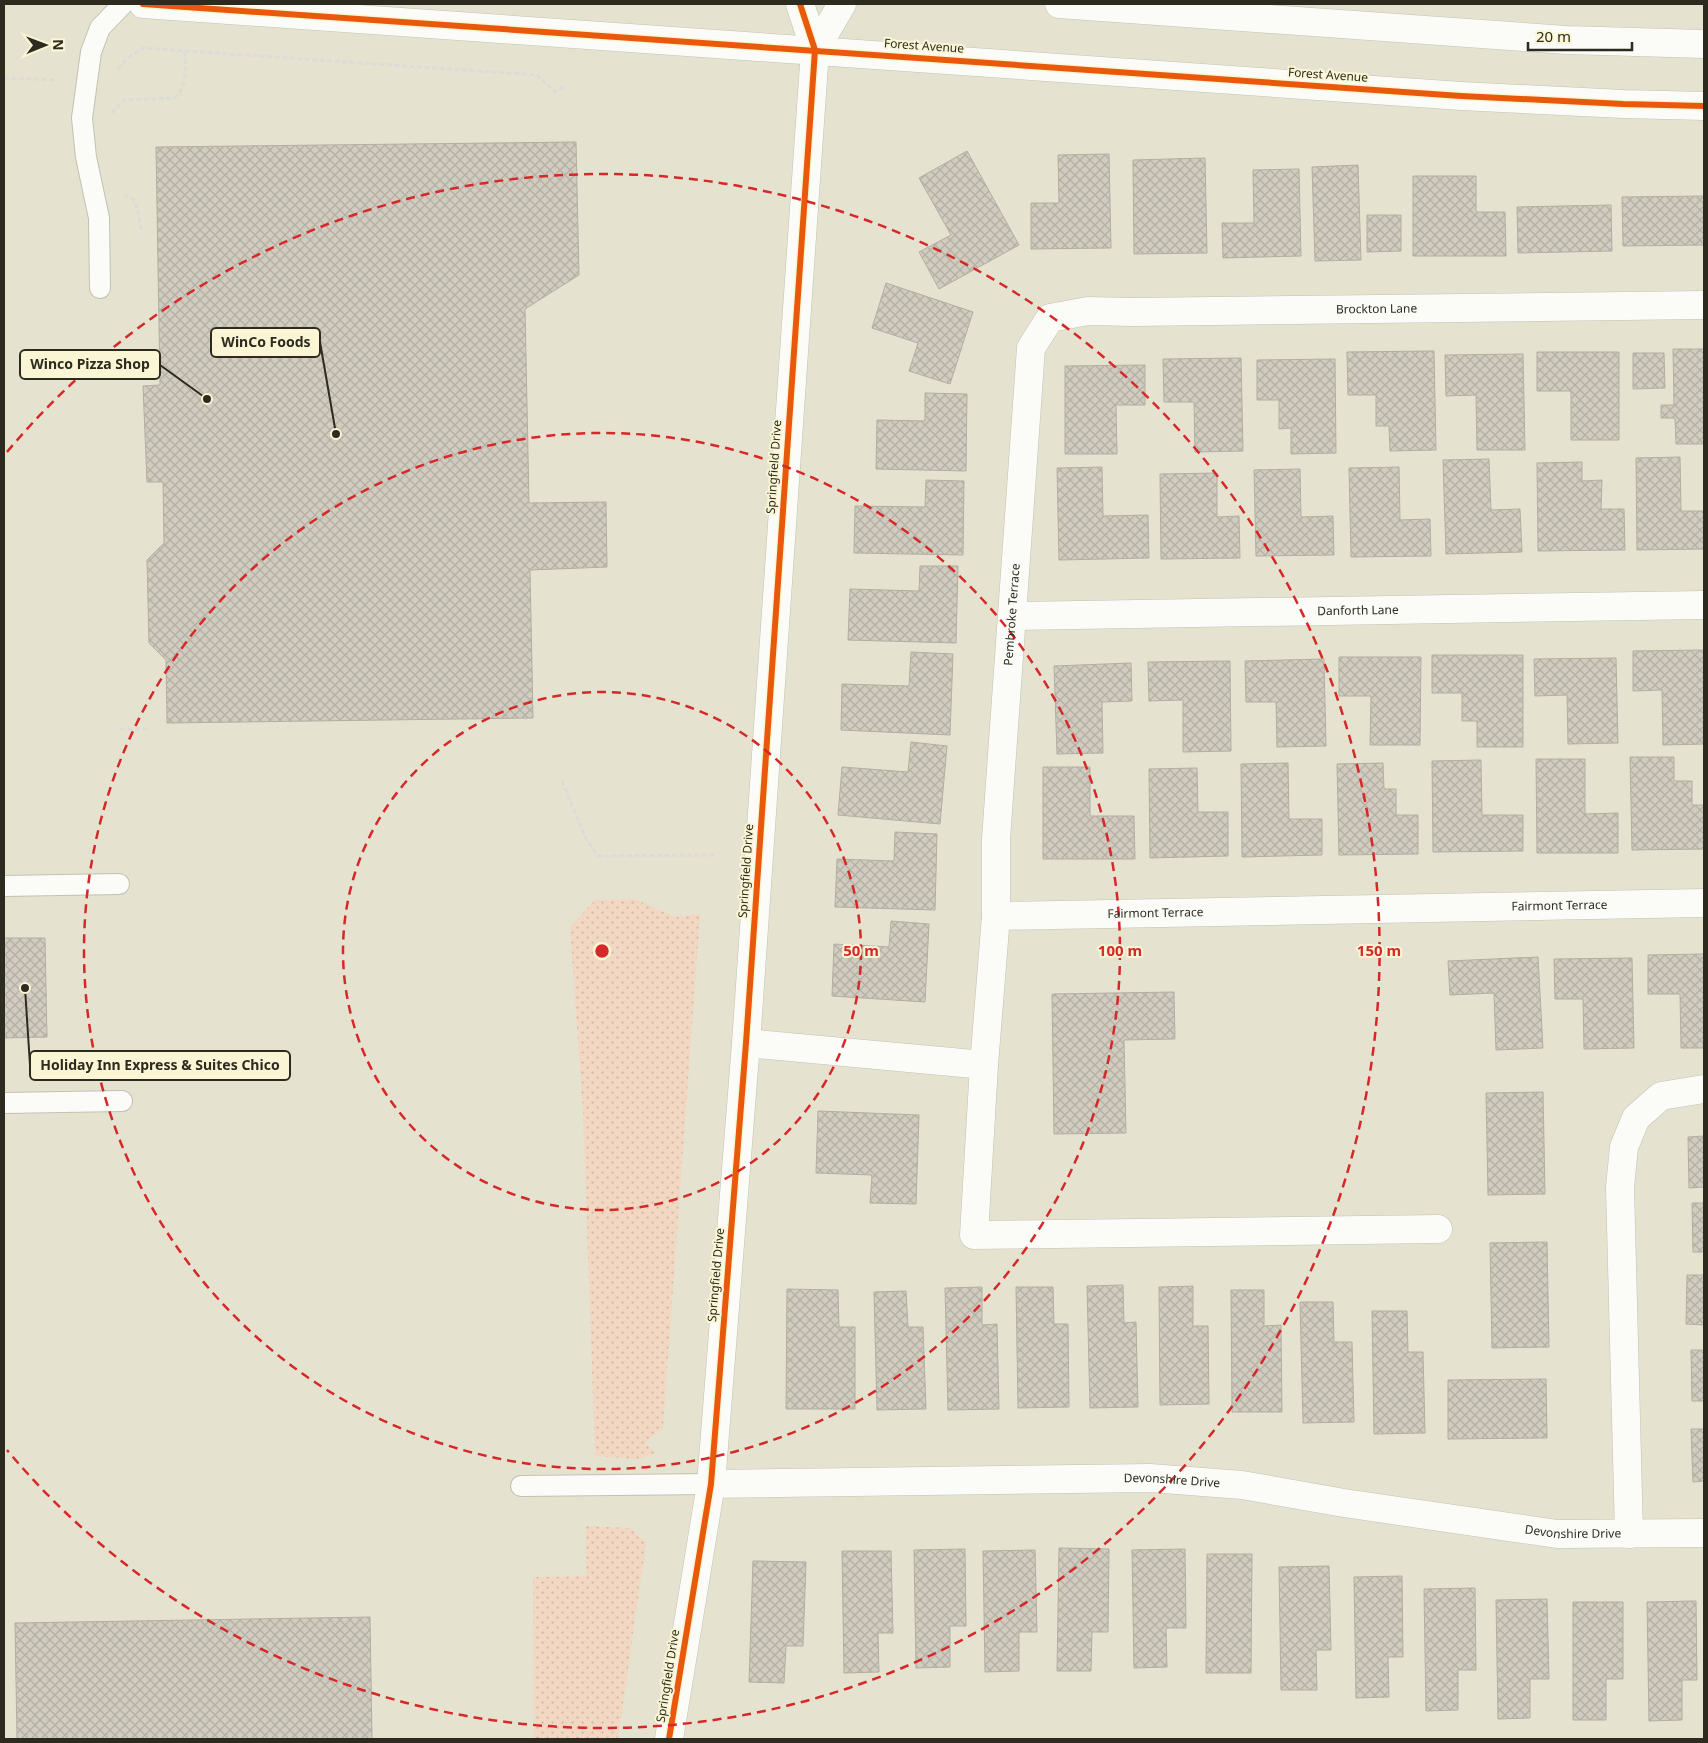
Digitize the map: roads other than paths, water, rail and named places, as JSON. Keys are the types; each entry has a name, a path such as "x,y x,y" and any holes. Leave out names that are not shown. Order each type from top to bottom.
{"street":[{"name":"Forest Avenue","path":"143,4 1479,97 1704,106"},
{"name":"Springfield Drive","path":"669,1739 711,1484 746,1043 814,50 800,4"},
{"name":"Springfield Drive","path":"814,50 842,4"},
{"path":"1060,4 1566,40 1704,44"},
{"name":"Brockton Lane","path":"1050,318 1088,311 1704,305"},
{"name":"Pembroke Terrace","path":"996,916 996,839 1031,348 1050,318"},
{"name":"Danforth Lane","path":"1012,616 1704,605"},
{"name":"Fairmont Terrace","path":"996,916 1704,903"},
{"path":"996,916 984,1065 974,1235 1438,1229"},
{"path":"746,1043 984,1065"},
{"name":"Devonshire Drive","path":"1628,1534 1620,1187 1624,1147 1636,1118 1661,1096 1704,1089"},
{"name":"Devonshire Drive","path":"711,1484 1150,1478 1242,1485 1344,1503 1557,1534 1704,1533"}],"lane":[{"path":"100,288 99,218 86,157 82,118 91,52 100,28 124,4"},
{"path":"4,886 119,884"},
{"path":"4,1103 122,1101"},
{"path":"521,1486 711,1484"}],"place":[{"name":"Winco Pizza Shop","path":"207,399"},
{"name":"WinCo Foods","path":"336,434"},
{"name":"Holiday Inn Express & Suites Chico","path":"25,988"}]}
